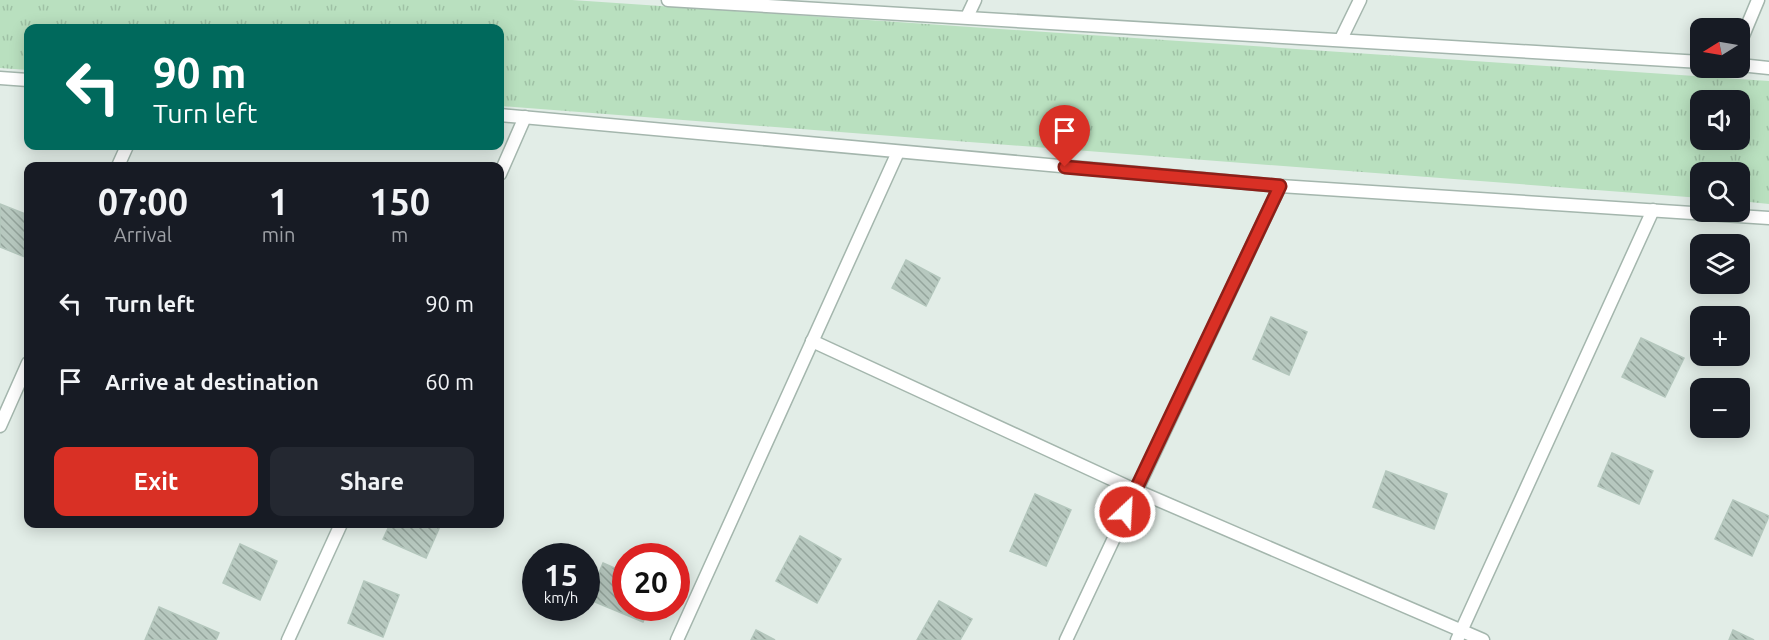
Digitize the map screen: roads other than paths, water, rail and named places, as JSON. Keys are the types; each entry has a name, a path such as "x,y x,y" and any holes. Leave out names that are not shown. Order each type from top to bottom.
{"lane":[{"path":"668,0 1690,61"},
{"path":"967,18 975,0"},
{"path":"1341,39 1360,0"},
{"path":"1750,19 1758,0"},
{"path":"1750,66 1769,68"},
{"path":"0,78 24,80"},
{"path":"504,115 1280,186 1769,218"},
{"path":"504,165 525,117"},
{"path":"677,640 898,152"},
{"path":"1066,640 1280,186"},
{"path":"1459,635 1653,210"},
{"path":"812,341 1135,490 1459,635 1483,640"},
{"path":"0,426 24,372"},
{"path":"288,640 339,528"}]}
